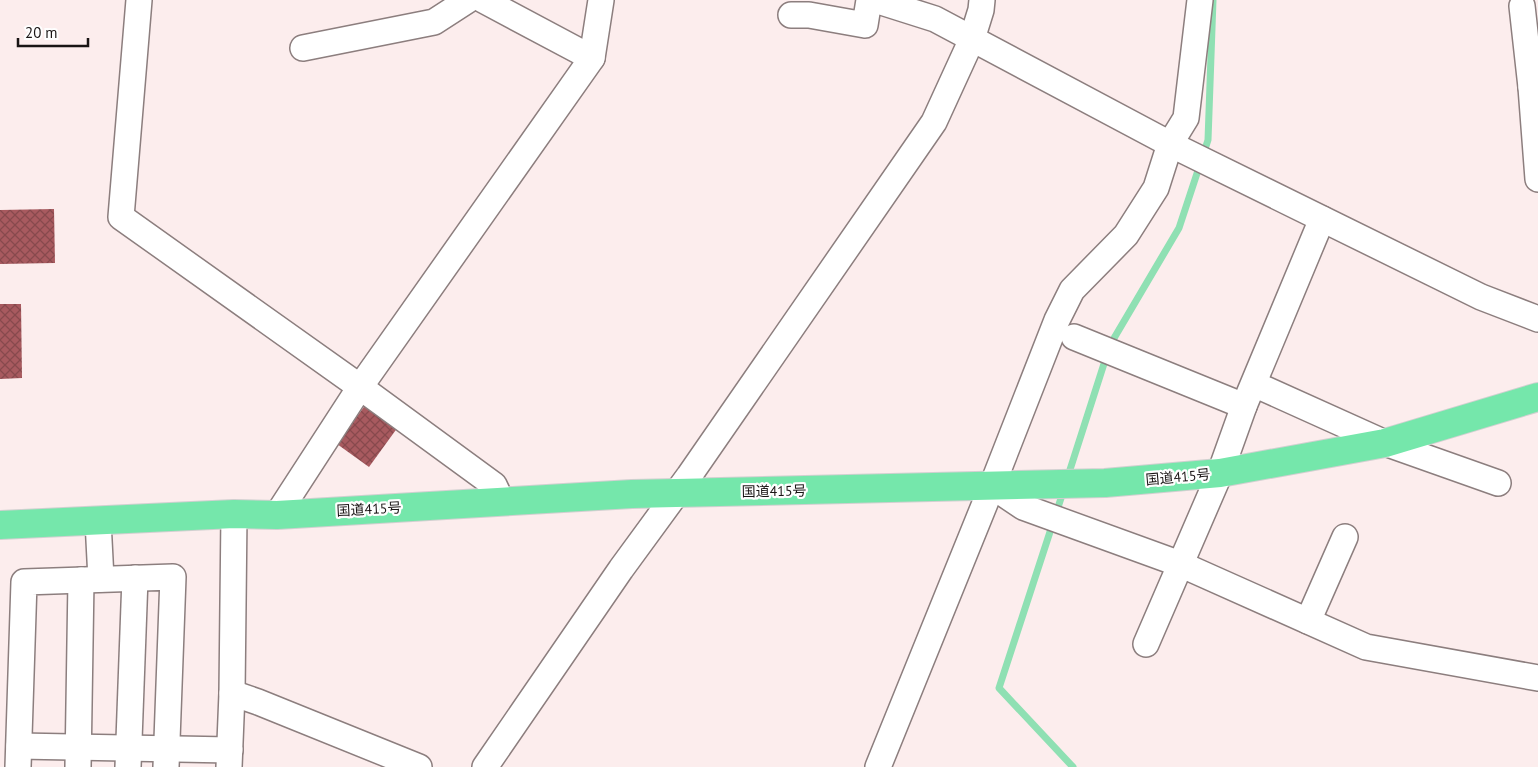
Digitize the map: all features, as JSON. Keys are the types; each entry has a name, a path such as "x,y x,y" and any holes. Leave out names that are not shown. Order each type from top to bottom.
{"highway":[{"name":"国道415号","path":"0,525 234,514 277,515 632,494 1105,482 1220,473 1385,443 1538,397"}],"street":[{"path":"138,0 121,217 494,485 502,502"},
{"path":"303,48 434,22 468,0"},
{"path":"483,0 592,58"},
{"path":"277,515 360,387 592,58 601,0"},
{"path":"791,15 866,25 869,0"},
{"path":"875,0 934,19 1170,144 1481,297 1538,319"},
{"path":"485,767 934,122 972,39 981,10 982,0"},
{"path":"878,767 1057,320 1072,290 1126,235 1156,188 1170,144 1186,118 1200,0"},
{"path":"1522,6 1535,86 1538,179"},
{"path":"1146,644 1220,473 1249,395 1322,219"},
{"path":"1074,337 1249,395 1498,483"},
{"path":"992,486 1023,507 1180,564 1366,647 1538,678"},
{"path":"166,758 173,577 24,582 19,757 230,759 234,514"},
{"path":"78,757 91,580 98,521"},
{"path":"1308,621 1345,537"},
{"path":"128,757 135,578"},
{"path":"232,693 419,767"}],"building":[{"path":"54,209 55,263 0,264 0,210"},
{"path":"0,304 21,304 22,378 0,379"},
{"path":"366,404 398,427 369,467 337,444"}],"waterway":[{"path":"1067,479 1110,345 1179,228 1208,140 1213,0"},
{"path":"1064,489 999,688 1073,767"}]}
